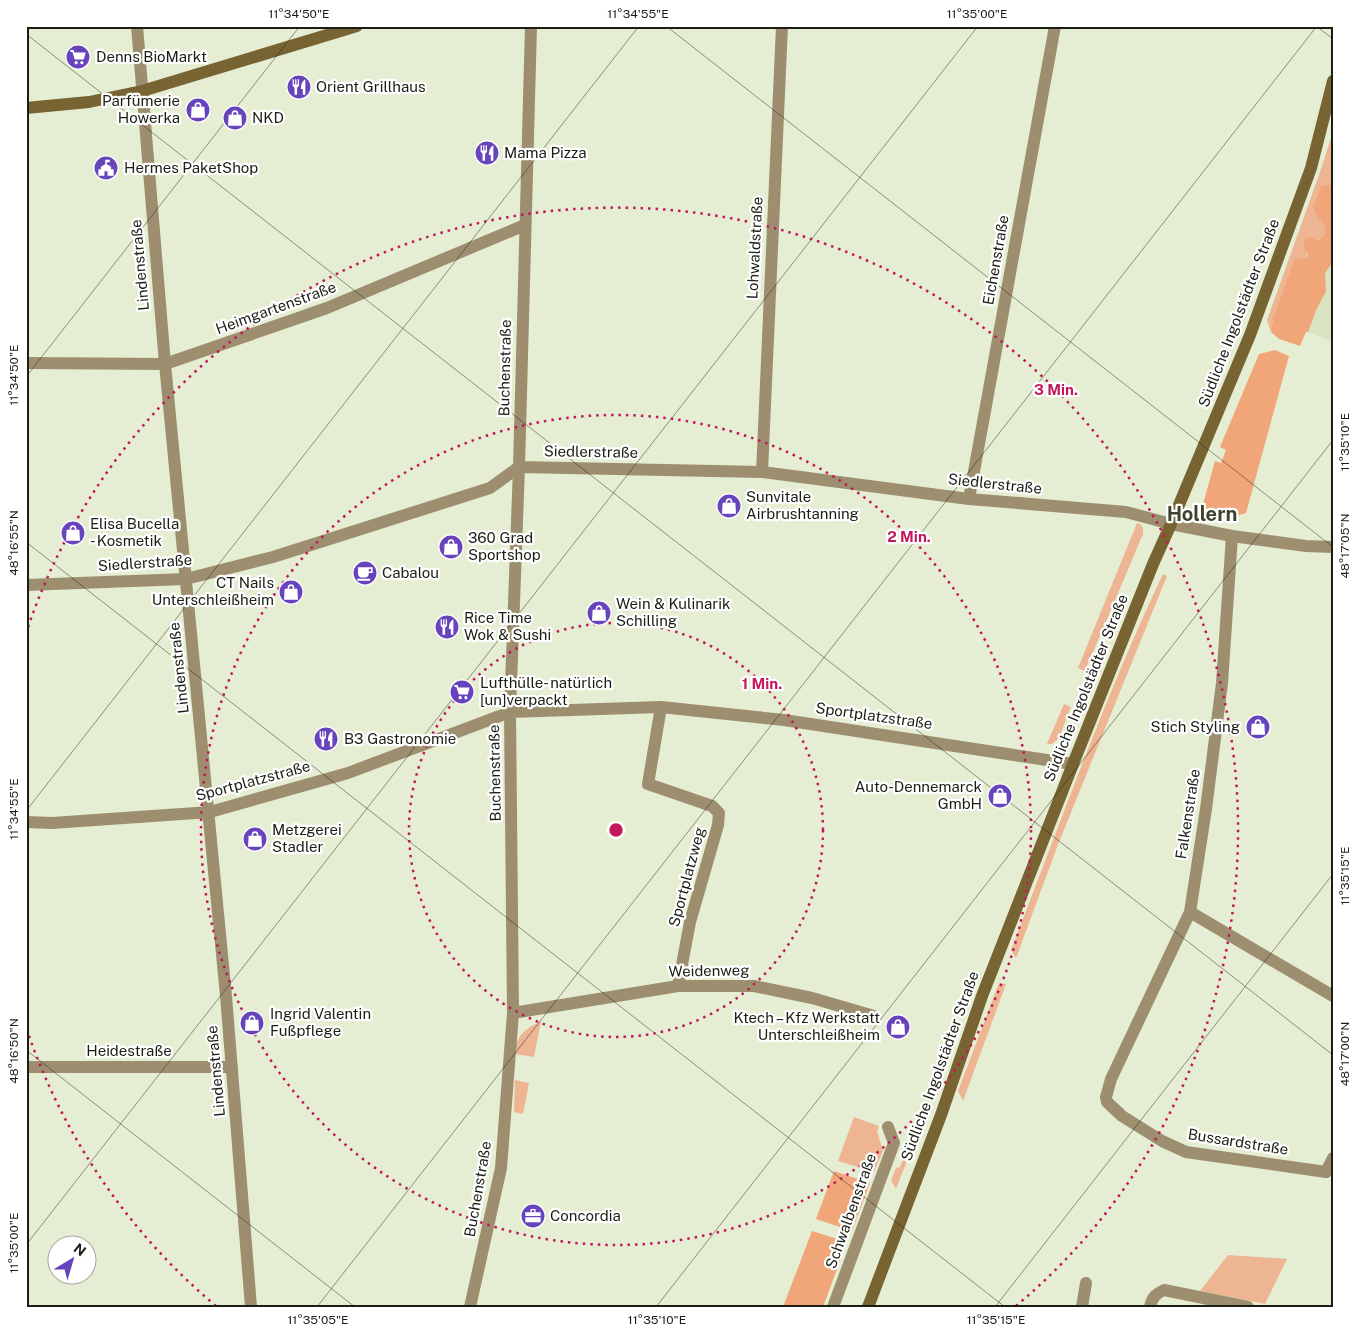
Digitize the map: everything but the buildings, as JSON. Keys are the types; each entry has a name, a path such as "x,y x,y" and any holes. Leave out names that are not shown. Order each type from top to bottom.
{"street":[{"name":"Lindenstraße","path":"137,26 165,364 210,812 251,1307"},
{"path":"26,108 89,102 142,91 357,26"},
{"name":"Buchenstraße","path":"470,1307 501,1168 513,1013 510,712 520,467 531,26"},
{"name":"Lohwaldstraße","path":"762,472 782,26"},
{"name":"Eichenstraße","path":"969,499 1055,26"},
{"name":"Südliche Ingolstädter Straße","path":"868,1307 941,1114 982,996 1073,764 1150,570 1250,336 1311,168 1333,81"},
{"name":"Heimgartenstraße","path":"26,363 165,364 326,308 525,225"},
{"name":"Siedlerstraße","path":"26,585 186,579 273,557 490,488 520,467 762,472 969,499 1126,512 1171,524 1232,536 1306,546 1333,547"},
{"name":"Falkenstraße","path":"1110,1079 1190,912 1206,809 1222,683 1232,536"},
{"name":"Sportplatzstraße","path":"26,822 52,823 210,812 348,773 510,712 661,707 793,721 1073,764"},
{"name":"Sportplatzweg","path":"661,707 648,784 712,806 719,813 718,825 690,922 678,986"},
{"path":"1190,912 1333,995"},
{"name":"Weidenweg","path":"513,1013 678,986 754,986 812,998 874,1016"},
{"name":"Heidestraße","path":"26,1068 232,1067"},
{"name":"Bussardstraße","path":"1110,1079 1106,1097 1107,1102 1116,1112 1162,1141 1186,1152 1326,1172 1333,1158"},
{"name":"Schwalbenstraße","path":"833,1307 894,1143 888,1127"},
{"path":"1082,1307 1086,1283"},
{"path":"1150,1307 1151,1300 1156,1294 1164,1290 1248,1307"}],"shaded area":[{"path":"1333,132 1333,184 1321,186 1318,218 1326,228 1324,235 1319,240 1309,237 1306,259 1295,259 1273,318 1271,332 1267,320"},
{"path":"1333,152 1333,342 1273,318"},
{"path":"1333,184 1333,262 1325,273 1326,292 1300,346 1279,339 1271,332 1273,318 1295,258 1306,259 1308,254 1304,249 1304,240 1309,237 1319,240 1324,235 1326,228 1313,208 1321,186"},
{"path":"1275,350 1289,356 1246,513 1236,516 1209,513 1203,504 1215,461 1221,463 1226,450 1220,447 1259,354"},
{"path":"1137,523 1143,528 1143,534 1085,671 1078,668"},
{"path":"1163,574 1167,576 1059,842 1016,958 1011,950 1065,808 1102,713"},
{"path":"1064,704 1071,707 1059,738 1052,744 1047,744"},
{"path":"999,983 1006,984 963,1101 958,1091"},
{"path":"541,1021 534,1057 515,1054 517,1042 522,1033"},
{"path":"515,1080 529,1083 523,1114 514,1112"},
{"path":"854,1117 879,1126 877,1131 883,1151 874,1172 838,1161"},
{"path":"913,1136 916,1138 896,1189 891,1180 896,1168 900,1167"},
{"path":"834,1171 870,1183 852,1231 816,1219"},
{"path":"812,1231 847,1242 823,1307 783,1307"},
{"path":"1228,1255 1287,1259 1265,1304 1200,1291"}],"place":[{"name":"Denns BioMarkt","path":"78,57"},
{"name":"Orient Grillhaus","path":"299,87"},
{"name":"Parfümerie Howerka","path":"198,110"},
{"name":"NKD","path":"235,118"},
{"name":"Mama Pizza","path":"487,153"},
{"name":"Hermes PaketShop","path":"106,168"},
{"name":"Sunvitale Airbrushtanning","path":"729,506"},
{"name":"Elisa Bucella - Kosmetik","path":"73,533"},
{"name":"360 Grad Sportshop","path":"451,547"},
{"name":"Cabalou","path":"365,573"},
{"name":"CT Nails Unterschleißheim","path":"291,592"},
{"name":"Wein & Kulinarik Schilling","path":"599,613"},
{"name":"Rice Time Wok & Sushi","path":"447,627"},
{"name":"Lufthülle- natürlich [un]verpackt","path":"462,692"},
{"name":"Stich Styling","path":"1258,727"},
{"name":"B3 Gastronomie","path":"326,739"},
{"name":"Auto-Dennemarck GmbH","path":"1000,796"},
{"name":"Metzgerei Stadler","path":"255,839"},
{"name":"Ingrid Valentin Fußpflege","path":"252,1023"},
{"name":"Ktech – Kfz Werkstatt Unterschleißheim","path":"898,1027"},
{"name":"Concordia","path":"533,1216"}],"district":[{"name":"Hollern","path":"1202,514"}]}
